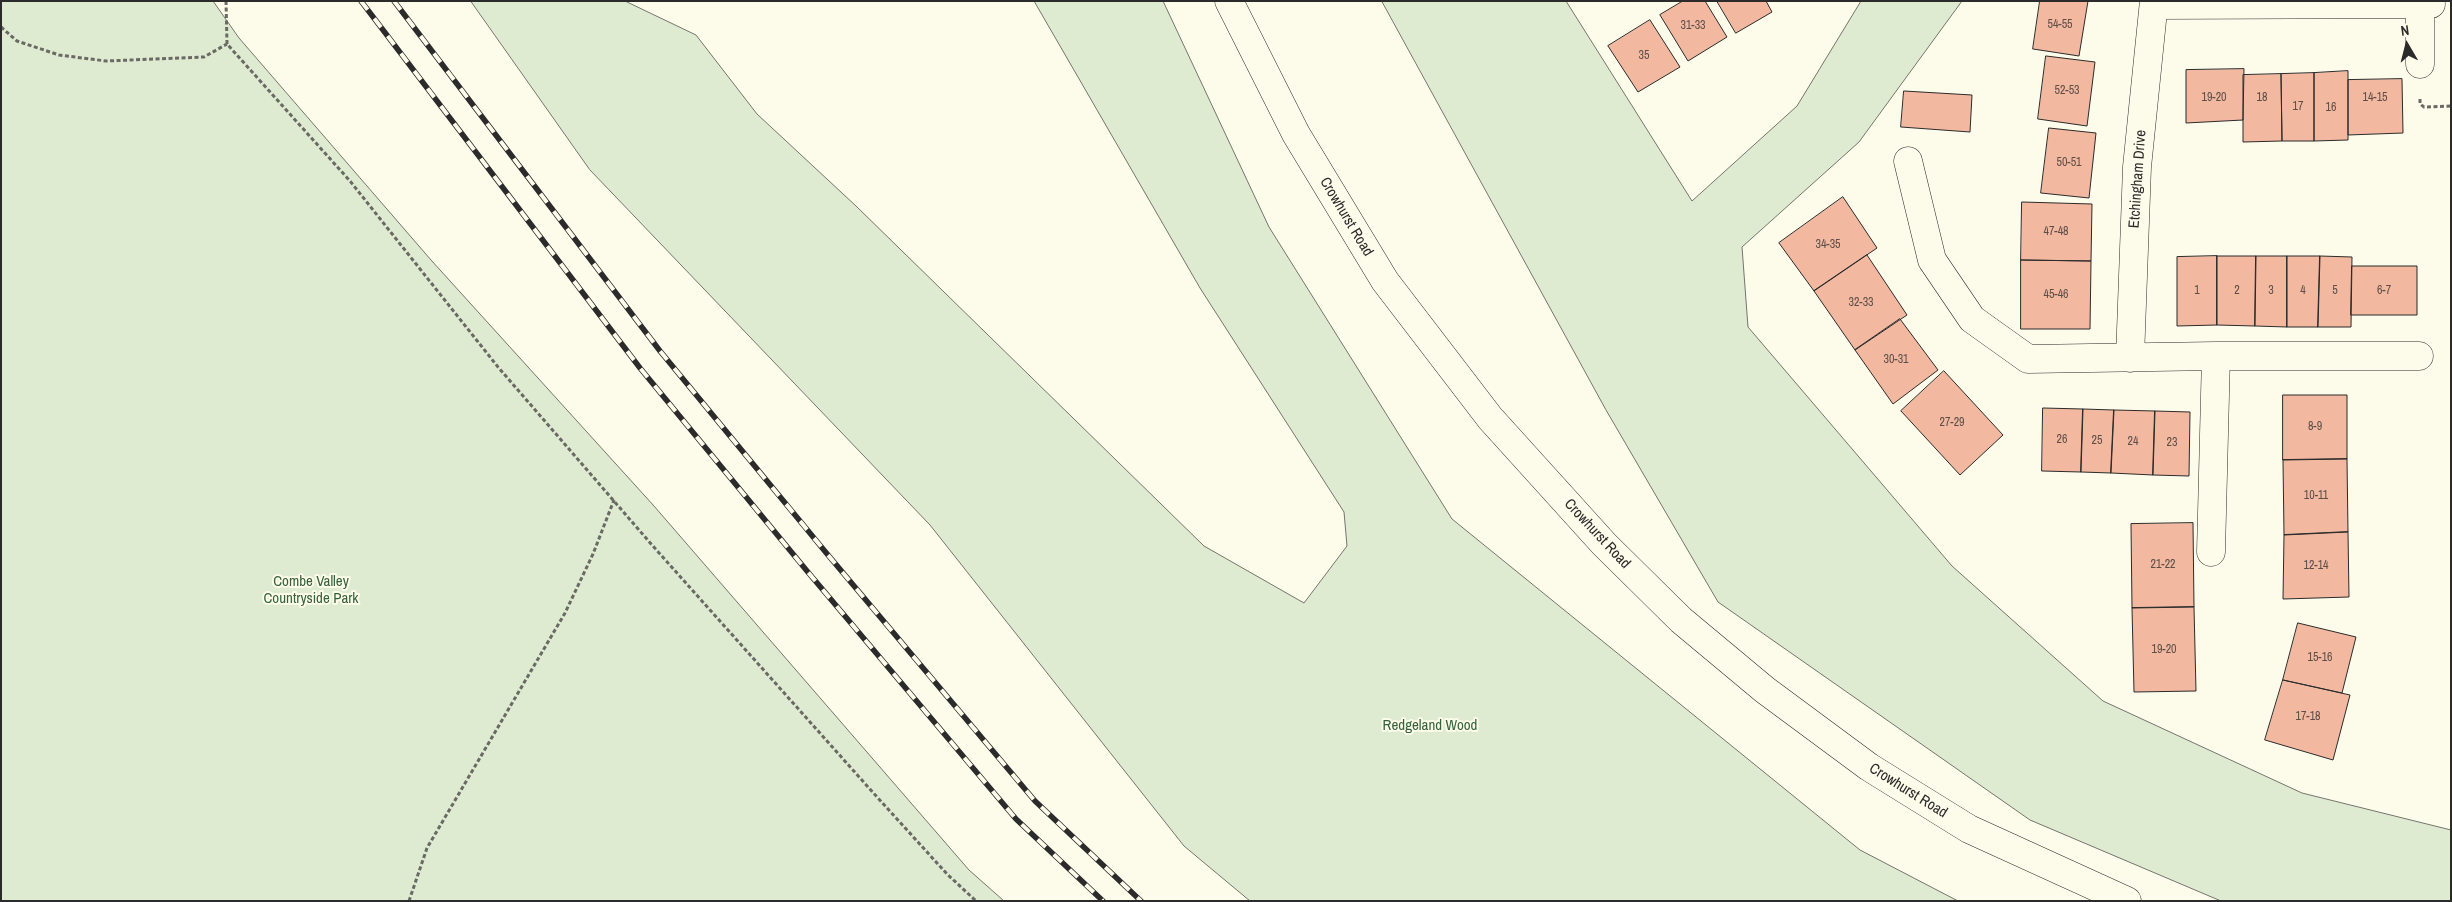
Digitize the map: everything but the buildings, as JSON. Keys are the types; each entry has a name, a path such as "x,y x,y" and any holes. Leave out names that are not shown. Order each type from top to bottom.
{"street":[{"name":"Crowhurst Road","path":"1228,1 1296,134 1385,281 1490,418 1604,544 1682,620 1765,690 1869,767 1969,829 2127,901"},
{"path":"2154,3 2423,3 2420,64"},
{"name":"Etchingham Drive","path":"2130,358 2137,167 2154,3"},
{"path":"1908,161 1932,260 1972,319 2028,359 2216,356 2419,356"},
{"path":"2211,552 2216,356"}],"path":[{"path":"226,1 227,44 350,181 498,367 614,500 876,797 947,874 976,901"},
{"path":"1,27 17,41 59,55 106,61 204,57 227,44"},
{"path":"409,901 427,848 565,613 614,500"}],"green space":[{"name":"Combe Valley Countryside Park","path":"1,1 213,1 239,38 431,260 654,506 969,870 1004,901 1,901"},
{"name":"Redgeland Wood","path":"471,1 625,1 696,35 757,114 856,206 1204,546 1304,603 1347,546 1344,512 1200,288 1034,1 1163,1 1269,227 1452,519 1860,850 1958,901 1250,901 1184,846 930,525 590,170"},
{"path":"1382,1 1566,1 1692,201 1797,106 1861,1 1962,1 1859,142 1742,247 1748,327 1952,566 2103,701 2302,793 2451,830 2451,901 2221,901 2030,820 1718,602 1606,410"}],"railway":[{"path":"361,1 640,368 807,571 1016,819 1103,901"},
{"path":"394,1 660,351 828,555 1035,801 1141,901"}]}
